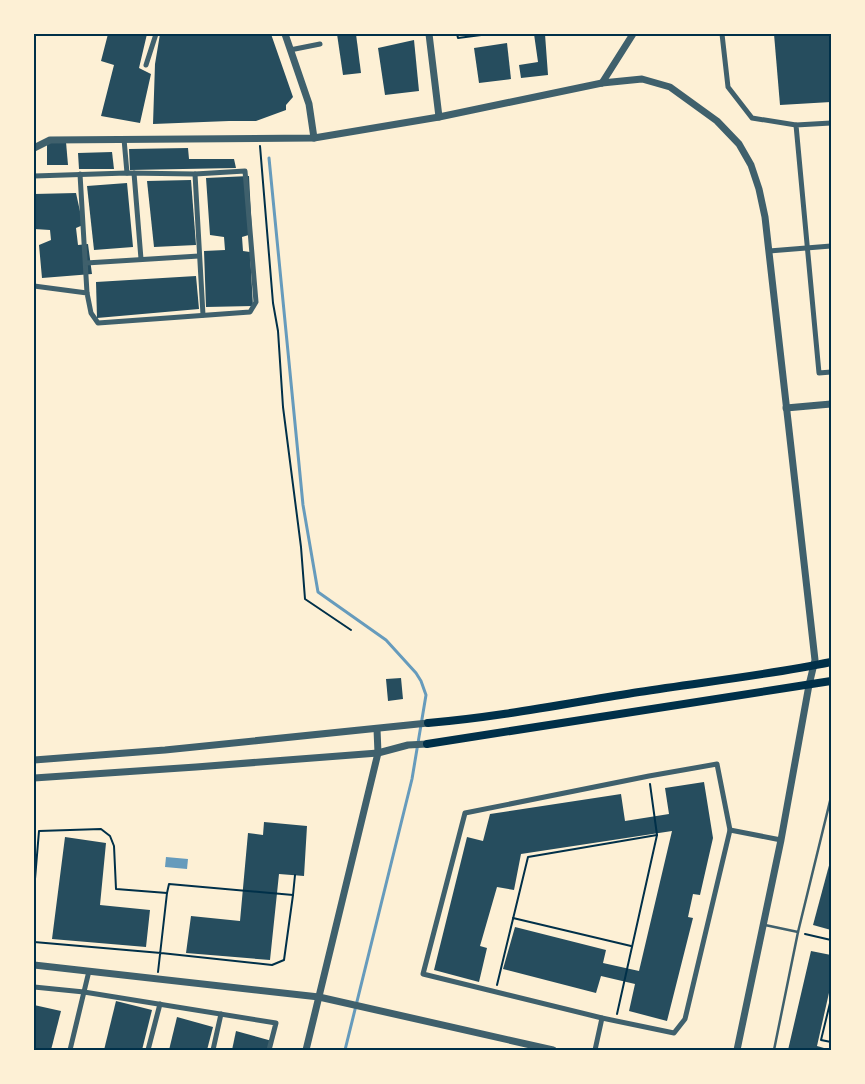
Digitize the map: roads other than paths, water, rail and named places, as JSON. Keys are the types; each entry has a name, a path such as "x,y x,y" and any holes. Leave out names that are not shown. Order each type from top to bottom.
{"main road":[{"path":"428,723 464,720 640,692 780,673 831,662"},
{"path":"427,744 831,681"}],"street":[{"path":"146,65 156,34"},
{"path":"285,34 309,104 314,138"},
{"path":"429,34 439,117"},
{"path":"602,83 633,34"},
{"path":"722,34 728,88 752,118 796,125 831,123"},
{"path":"290,50 320,44"},
{"path":"34,148 50,140 314,138 439,117 602,83 642,79 670,87 717,121 739,144 751,165 759,189 769,251 815,660 808,685 781,840 737,1050"},
{"path":"796,125 819,373 831,372"},
{"path":"124,139 126,173"},
{"path":"34,176 80,174 126,173 194,174 246,171 256,302 250,312 98,323 91,313 88,293 80,174"},
{"path":"134,173 141,259"},
{"path":"194,174 203,315"},
{"path":"769,251 831,246"},
{"path":"86,263 199,256"},
{"path":"34,286 88,293"},
{"path":"786,408 831,404"},
{"path":"34,760 165,750 428,723"},
{"path":"306,1050 378,753 377,728"},
{"path":"34,778 378,753 427,744"},
{"path":"717,764 730,830 685,1018 674,1033 495,993 423,974 465,813 717,764"},
{"path":"730,830 781,840"},
{"path":"34,965 319,997 553,1050"},
{"path":"70,1050 89,971"},
{"path":"34,986 84,992 276,1023 269,1050"},
{"path":"148,1050 160,1004"},
{"path":"213,1050 221,1014"},
{"path":"595,1050 602,1018"}],"lane":[{"path":"774,1050 798,932 831,797"},
{"path":"763,925 798,932"}],"water":[{"path":"166,857 188,859 187,869 165,867"}],"waterway":[{"path":"269,158 303,505 318,592 386,640 416,673 426,695 412,779 345,1050"}]}
